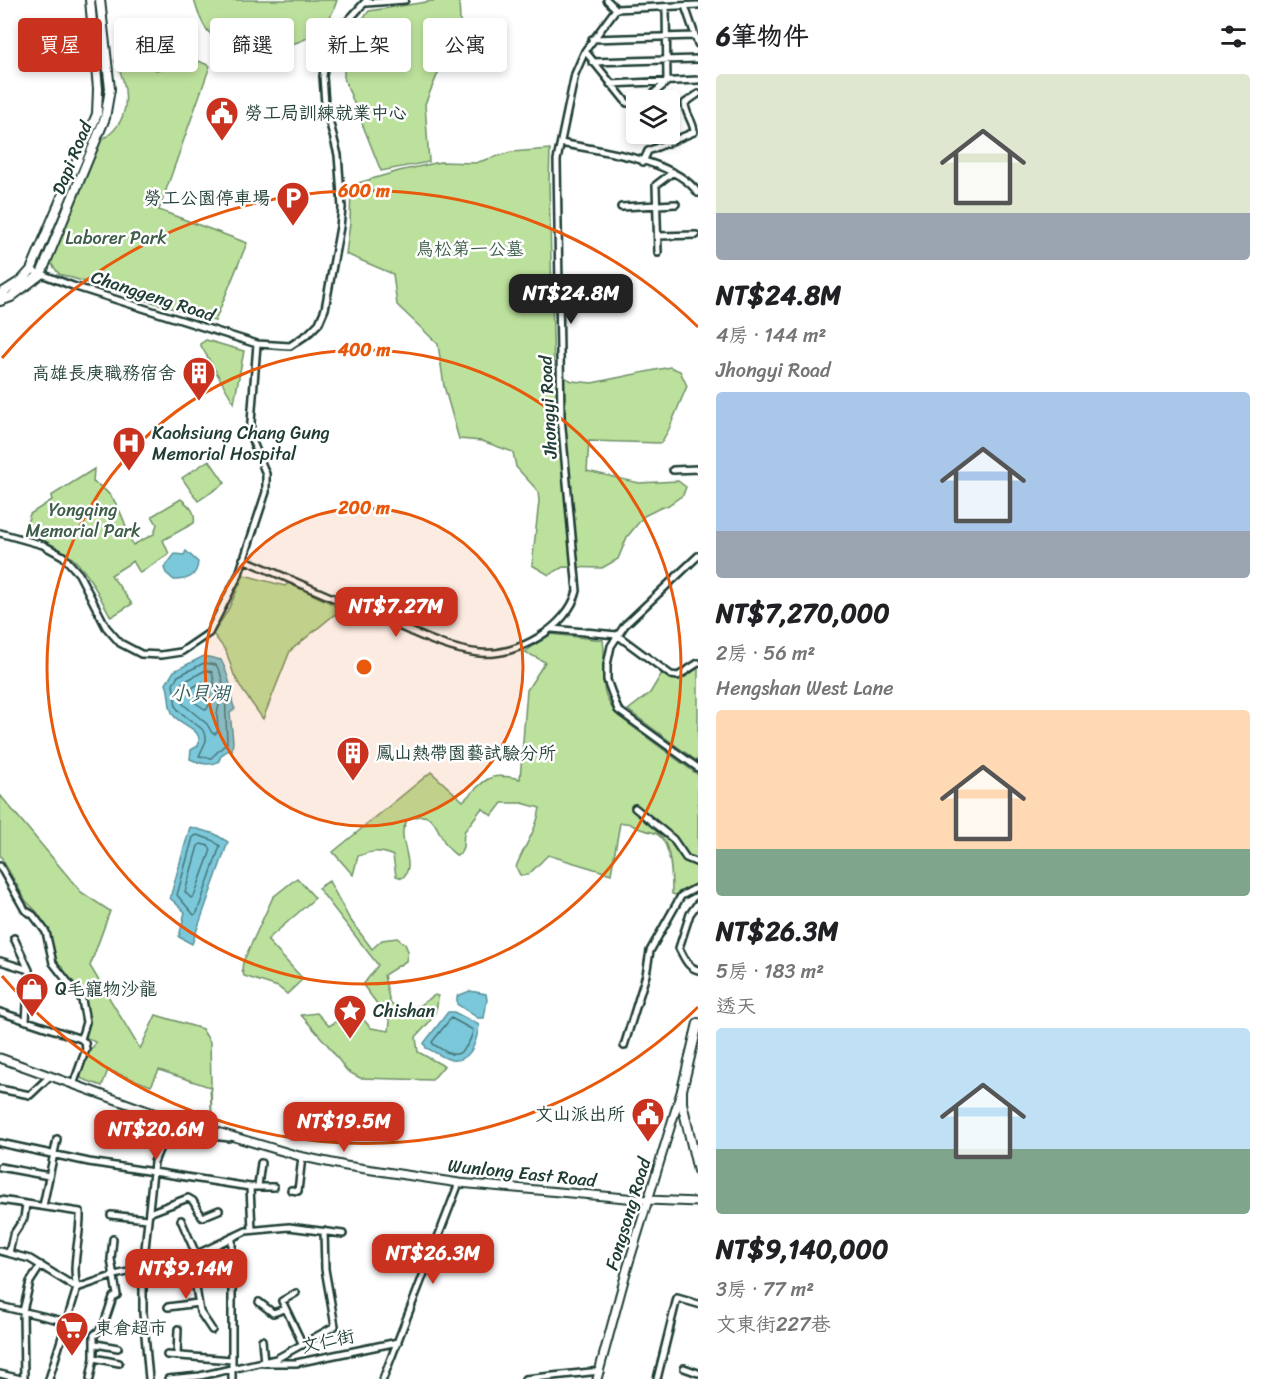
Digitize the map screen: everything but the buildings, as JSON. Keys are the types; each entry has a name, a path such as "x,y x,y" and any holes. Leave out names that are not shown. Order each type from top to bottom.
{"main road":[{"name":"Dapi Road","path":"0,294 22,280 31,270 97,114 98,89 90,0"},
{"name":"Dapi Road","path":"41,274 105,118 110,89 100,0"},
{"path":"0,301 11,297 41,274"},
{"name":"Fongsong Road","path":"682,1090 695,1048 698,1023"},
{"path":"682,1090 682,1103 694,1135 698,1171"}],"street":[{"path":"367,1 405,0"},
{"path":"607,0 616,9 698,5"},
{"path":"650,0 651,7"},
{"name":"Changgeng Road","path":"31,270 257,344 290,346 309,334 319,322 325,309 342,208 338,155 325,104 323,76 333,41 344,25 367,1"},
{"path":"685,6 698,44"},
{"path":"658,90 667,82 666,7"},
{"name":"Jhongyi Road","path":"552,629 569,610 577,591 561,417 556,179 575,74 592,39 616,9"},
{"path":"592,39 695,36"},
{"path":"585,51 626,102"},
{"path":"592,62 698,59"},
{"path":"610,84 698,80"},
{"path":"643,162 648,151 694,132 685,104 698,94"},
{"path":"561,143 643,162 673,172 694,187 698,193"},
{"path":"658,253 656,185 673,172"},
{"path":"621,207 676,204"},
{"path":"658,236 696,235"},
{"path":"0,533 44,545 63,556 79,574 106,627 120,643 141,654 161,655 181,652 209,633 226,602 266,492 266,474 250,435 257,344"},
{"path":"673,470 698,469"},
{"path":"698,556 625,625 611,646 607,665 607,680 618,710 698,768"},
{"path":"243,559 418,634 463,650 483,654 506,651 522,647 552,629 617,635 671,675 678,676 698,663"},
{"path":"635,808 673,839 686,858 698,863"},
{"path":"0,866 25,910 33,915 46,932 54,963 82,1000 86,1022 81,1039"},
{"path":"624,1046 646,975 650,951 681,896 698,887"},
{"path":"698,903 690,914 678,948 686,963 692,969 698,970"},
{"path":"14,938 29,970 26,1021"},
{"path":"0,961 29,970"},
{"path":"0,1012 81,1039 86,1043 73,1085"},
{"name":"Wunlong East Road","path":"0,1058 153,1113 302,1157 459,1183 648,1200 698,1202"},
{"path":"0,1089 30,1095 49,1077"},
{"name":"Fongsong Road","path":"597,1379 682,1090"},
{"path":"149,1379 143,1313 143,1268 154,1162 164,1143 193,1135 240,1139"},
{"path":"43,1206 57,1139"},
{"path":"0,1143 153,1173 274,1187"},
{"path":"291,1190 298,1191 302,1157"},
{"path":"258,1186 261,1163"},
{"path":"0,1167 49,1176"},
{"path":"383,1379 459,1183"},
{"path":"250,1186 252,1230"},
{"path":"111,1215 148,1216 188,1198 193,1201 202,1217 219,1210"},
{"path":"0,1200 80,1212 81,1228 74,1275 77,1288 49,1379"},
{"path":"9,1253 13,1235 24,1218 26,1204"},
{"path":"181,1220 194,1256 198,1304 202,1317 212,1330"},
{"path":"77,1288 115,1275 194,1256 252,1230 289,1227 343,1234"},
{"path":"262,1340 264,1363 303,1345 335,1326 325,1269 324,1231"},
{"path":"232,1237 232,1379"},
{"path":"90,1379 96,1344 94,1335 103,1327 113,1298 117,1294 111,1259 113,1239"},
{"path":"0,1251 30,1259 77,1288"},
{"path":"0,1374 23,1379 23,1311 30,1282 41,1265"},
{"path":"296,1293 282,1300 303,1345"},
{"path":"666,1379 657,1378 677,1298 698,1304"},
{"path":"259,1302 273,1313 285,1309"},
{"path":"168,1307 198,1304"},
{"path":"0,1306 67,1322"},
{"path":"177,1356 178,1329"},
{"name":"文仁街","path":"168,1379 200,1376 264,1363 296,1363 398,1342"},
{"path":"96,1344 118,1348"},
{"path":"167,1355 232,1360"},
{"path":"94,1358 119,1362"},
{"path":"684,1368 698,1373"},
{"path":"525,1379 600,1371"}],"green space":[{"path":"194,0 337,0 329,18 306,18 306,38 294,44 294,18 210,18 210,33 199,15"},
{"path":"439,0 459,0 460,18 423,18 423,72 438,72 425,104 429,162 381,171 344,78 344,72 411,72 411,18 363,18 369,11"},
{"name":"Laborer Park","path":"198,61 210,66 159,210 247,243 215,321 59,274 50,262 101,140 111,133 123,115 124,82 120,72 198,72"},
{"name":"鳥松第一公墓","path":"550,149 554,372 572,381 592,383 670,367 680,371 687,386 661,443 589,441 587,471 639,483 678,481 686,487 683,495 667,506 644,516 627,537 618,559 602,568 563,567 549,575 532,565 539,501 538,491 516,467 513,452 482,441 459,439 444,386 438,344 397,305 393,274 346,254 351,185 440,162 475,163 511,152"},
{"path":"206,340 244,351 234,403 200,344"},
{"path":"209,460 225,483 198,501 182,478"},
{"name":"Yongqing Memorial Park","path":"94,469 93,482 102,487 114,501 133,545 154,534 157,524 152,516 181,499 190,507 194,515 194,523 163,540 169,554 140,573 133,561 111,575 132,604 111,617 86,574 69,555 43,540 24,533 30,514 52,500 51,496"},
{"path":"244,575 285,586 288,583 333,604 342,613 334,615 290,651 263,719 243,691 234,675 226,651 213,634 228,610"},
{"path":"550,634 603,640 604,687 606,696 618,716 698,775 698,886 679,896 672,894 670,861 662,838 655,833 626,823 620,823 611,874 548,855 528,875 520,875 516,867 533,831 540,808 522,803 502,803 492,816 482,808 464,832 463,847 460,854 456,855 449,849 432,820 418,816 407,820 403,836 408,868 402,878 396,876 393,856 380,852 358,856 353,875 333,852 431,772 463,801 488,779 500,776 520,779 527,690 545,662 525,652"},
{"path":"698,667 698,762 628,710 650,693 662,673 682,679"},
{"path":"0,795 81,892 110,911 90,966 140,1049 156,1015 202,1029 210,1042 212,1124 210,1087 159,1070 151,1086 108,1070 102,1086 82,1079 80,1075 89,1050 95,1042 85,1037 88,1022 84,1001 57,963 47,927 26,901 0,855"},
{"path":"297,878 315,898 267,940 303,979 287,994 278,987 244,976 242,970 243,962 273,897"},
{"path":"329,881 349,918 372,949 382,940 397,938 405,944 408,951 406,961 384,975 390,1003 409,1012 435,995 438,996 434,1014 416,1037 418,1052 444,1066 432,1080 360,1078 347,1071 301,1015 317,1013 329,1026 355,1010 371,1028 389,1031 390,1021 363,985 378,965 318,888"}],"water":[{"path":"186,551 198,562 196,571 187,578 174,580 164,568 175,554 184,555"},
{"name":"小貝湖","path":"204,656 221,660 235,709 230,713 232,750 224,753 216,763 208,764 190,759 191,750 198,746 198,736 174,716 170,709 166,684 174,671"},
{"path":"190,827 215,834 228,842 192,944 179,937 185,912 170,898"},
{"path":"470,991 486,994 484,1018 478,1018 457,1004 457,996"},
{"path":"448,1012 454,1012 479,1025 472,1049 459,1060 442,1057 426,1048 424,1043"}],"place":[{"name":"勞工局訓練就業中心","path":"222,142"},
{"name":"勞工公園停車場","path":"293,227"},
{"name":"高雄長庚職務宿舍","path":"199,402"},
{"name":"Kaohsiung Chang Gung Memorial Hospital","path":"129,472"},
{"name":"鳳山熱帶園藝試驗分所","path":"353,782"},
{"name":"Q毛寵物沙龍","path":"32,1018"},
{"name":"Chishan","path":"350,1040"},
{"name":"文山派出所","path":"648,1143"},
{"name":"東倉超市","path":"72,1357"}]}
